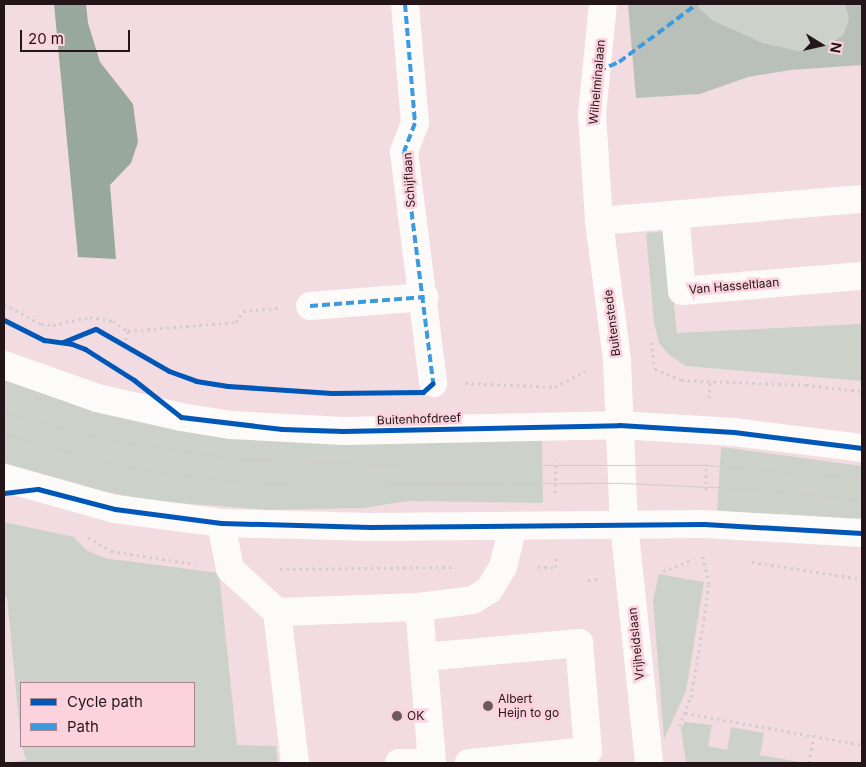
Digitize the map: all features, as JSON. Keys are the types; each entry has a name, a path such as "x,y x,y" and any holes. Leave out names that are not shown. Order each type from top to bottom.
{"street":[{"name":"Schijflaan","path":"404,4 415,122 404,152 418,269 424,297 433,383"},
{"name":"Wilhelminalaan","path":"599,221 592,114 603,4"},
{"path":"599,221 862,199"},
{"name":"Van Hasseltlaan","path":"675,215 682,291 862,276"},
{"name":"Buitenstede","path":"599,221 617,370 620,425"},
{"path":"310,306 424,297"},
{"name":"Buitenhofdreef","path":"4,365 97,398 181,418 231,425 343,431 620,425 708,431 862,448"},
{"path":"620,425 624,524"},
{"path":"4,478 115,508 221,523 513,526 704,524 862,533"},
{"path":"221,523 230,569 277,612 295,763"},
{"name":"Vrijheidslaan","path":"624,524 649,763"},
{"path":"277,612 419,607 473,600 490,590 503,566 513,526"},
{"path":"419,607 432,763"},
{"path":"423,657 578,643 588,751 469,763"},
{"path":"399,763 417,763"}],"path":[{"path":"4,304 41,324 53,325 90,317 113,321 128,331 236,322 243,311 310,306"},
{"path":"124,346 128,331"},
{"path":"116,340 131,350"},
{"path":"433,383 555,386 582,372 655,369"},
{"path":"678,728 691,697 709,584 703,555 710,381"},
{"path":"555,386 556,568"},
{"path":"588,580 662,571 703,555 712,557"},
{"path":"750,562 862,579"},
{"path":"685,712 862,745"},
{"path":"809,763 814,736"}],"shaded area":[{"path":"54,4 86,4 88,23 100,62 133,104 138,142 131,163 110,185 116,259 78,257"},
{"path":"628,4 695,4 712,20 763,43 799,51 826,46 843,35 849,19 845,4 862,4 862,65 790,70 748,77 700,94 636,98"},
{"path":"695,4 845,4 849,19 843,35 826,46 799,51 763,43 712,20"},
{"path":"666,231 677,333 862,324 862,381 686,366 669,355 659,343 654,323 646,233"},
{"path":"4,380 92,409 542,438 543,503 409,501 363,508 269,510 153,501 101,491 4,463"},
{"path":"721,447 862,466 862,521 795,515 717,512"},
{"path":"4,522 74,537 86,550 104,558 219,573 237,745 276,746 278,763 4,763 26,760 22,747 195,747 195,682 20,682 20,733 7,597 4,597"},
{"path":"659,574 704,582 686,691 664,739 653,600"},
{"path":"685,722 712,725 708,746 727,750 731,727 764,733 760,755 805,763 686,763 681,728"}],"tram line":[{"path":"4,412 103,439 238,459 396,465 706,465 862,478"},
{"path":"4,434 97,460 161,473 237,481 301,485 622,483 757,489 862,500"}],"marked path":[{"path":"405,4 415,123 404,152 433,383"},
{"path":"598,71 619,62 697,4"},
{"path":"310,306 425,297"}],"cycle path":[{"path":"4,320 44,340 72,344 85,349 134,380 181,417 282,429 343,431 619,425 734,432 862,448"},
{"path":"63,342 96,329 169,371 196,381 228,386 332,393 423,392 433,383"},
{"path":"4,493 38,489 115,509 221,523 370,527 704,524 862,533"}],"place":[{"name":"Albert Heijn to go","path":"488,706"},
{"name":"OK","path":"397,716"}]}
